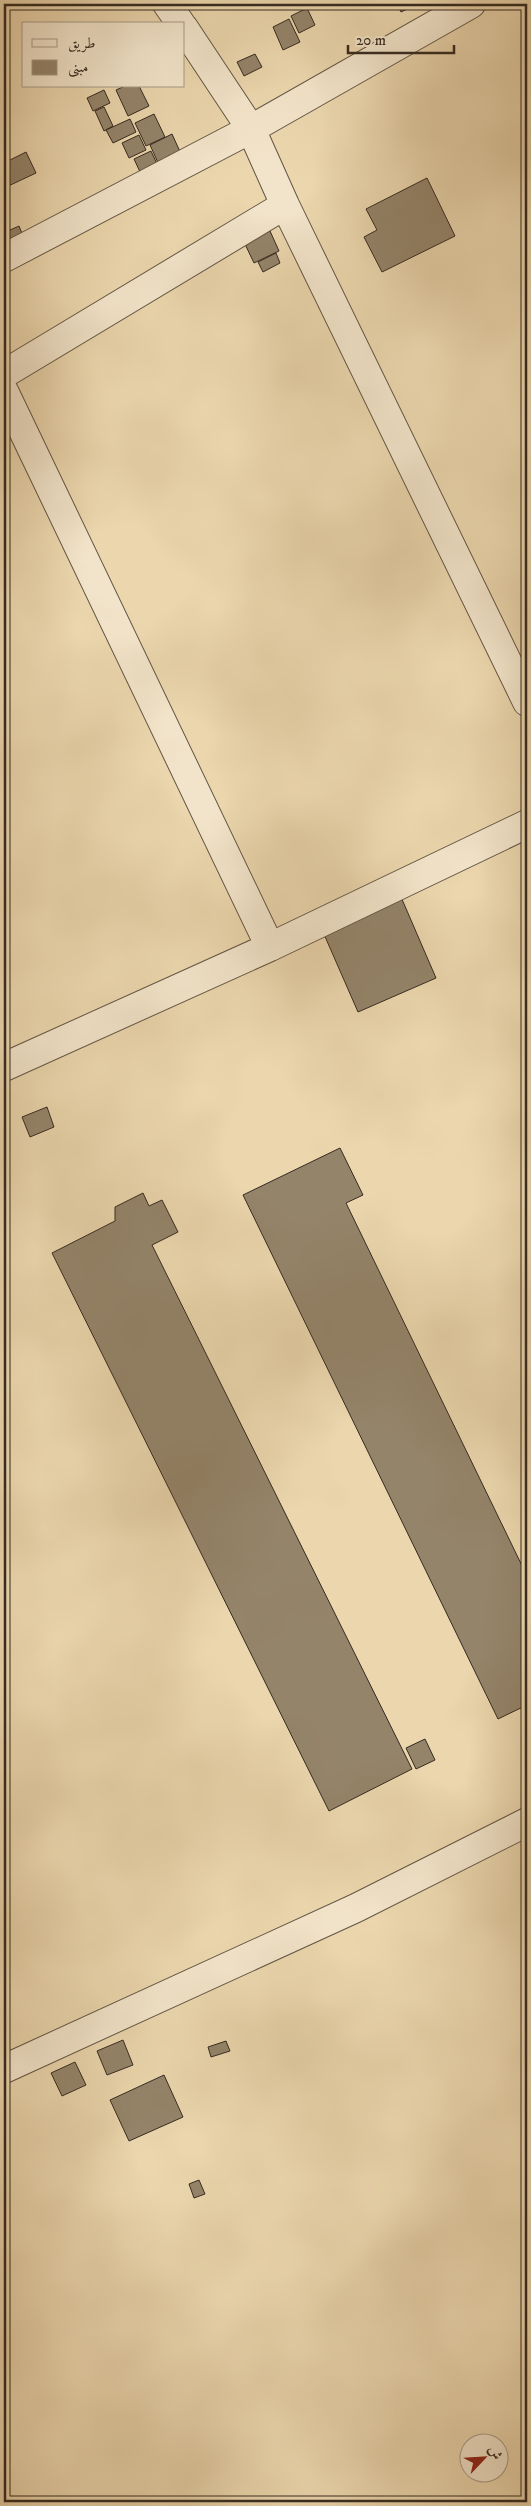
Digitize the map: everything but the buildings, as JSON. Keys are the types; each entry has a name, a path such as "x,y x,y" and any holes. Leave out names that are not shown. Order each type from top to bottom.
{"street":[{"path":"167,4 180,22"},
{"path":"4,258 252,129 471,4"},
{"path":"185,29 252,129 285,205 527,702"},
{"path":"4,374 285,205"},
{"path":"4,354 6,359 4,364"},
{"path":"4,391 270,947"},
{"path":"4,1067 270,947 527,824"},
{"path":"4,2069 356,1908 527,1822"}]}
